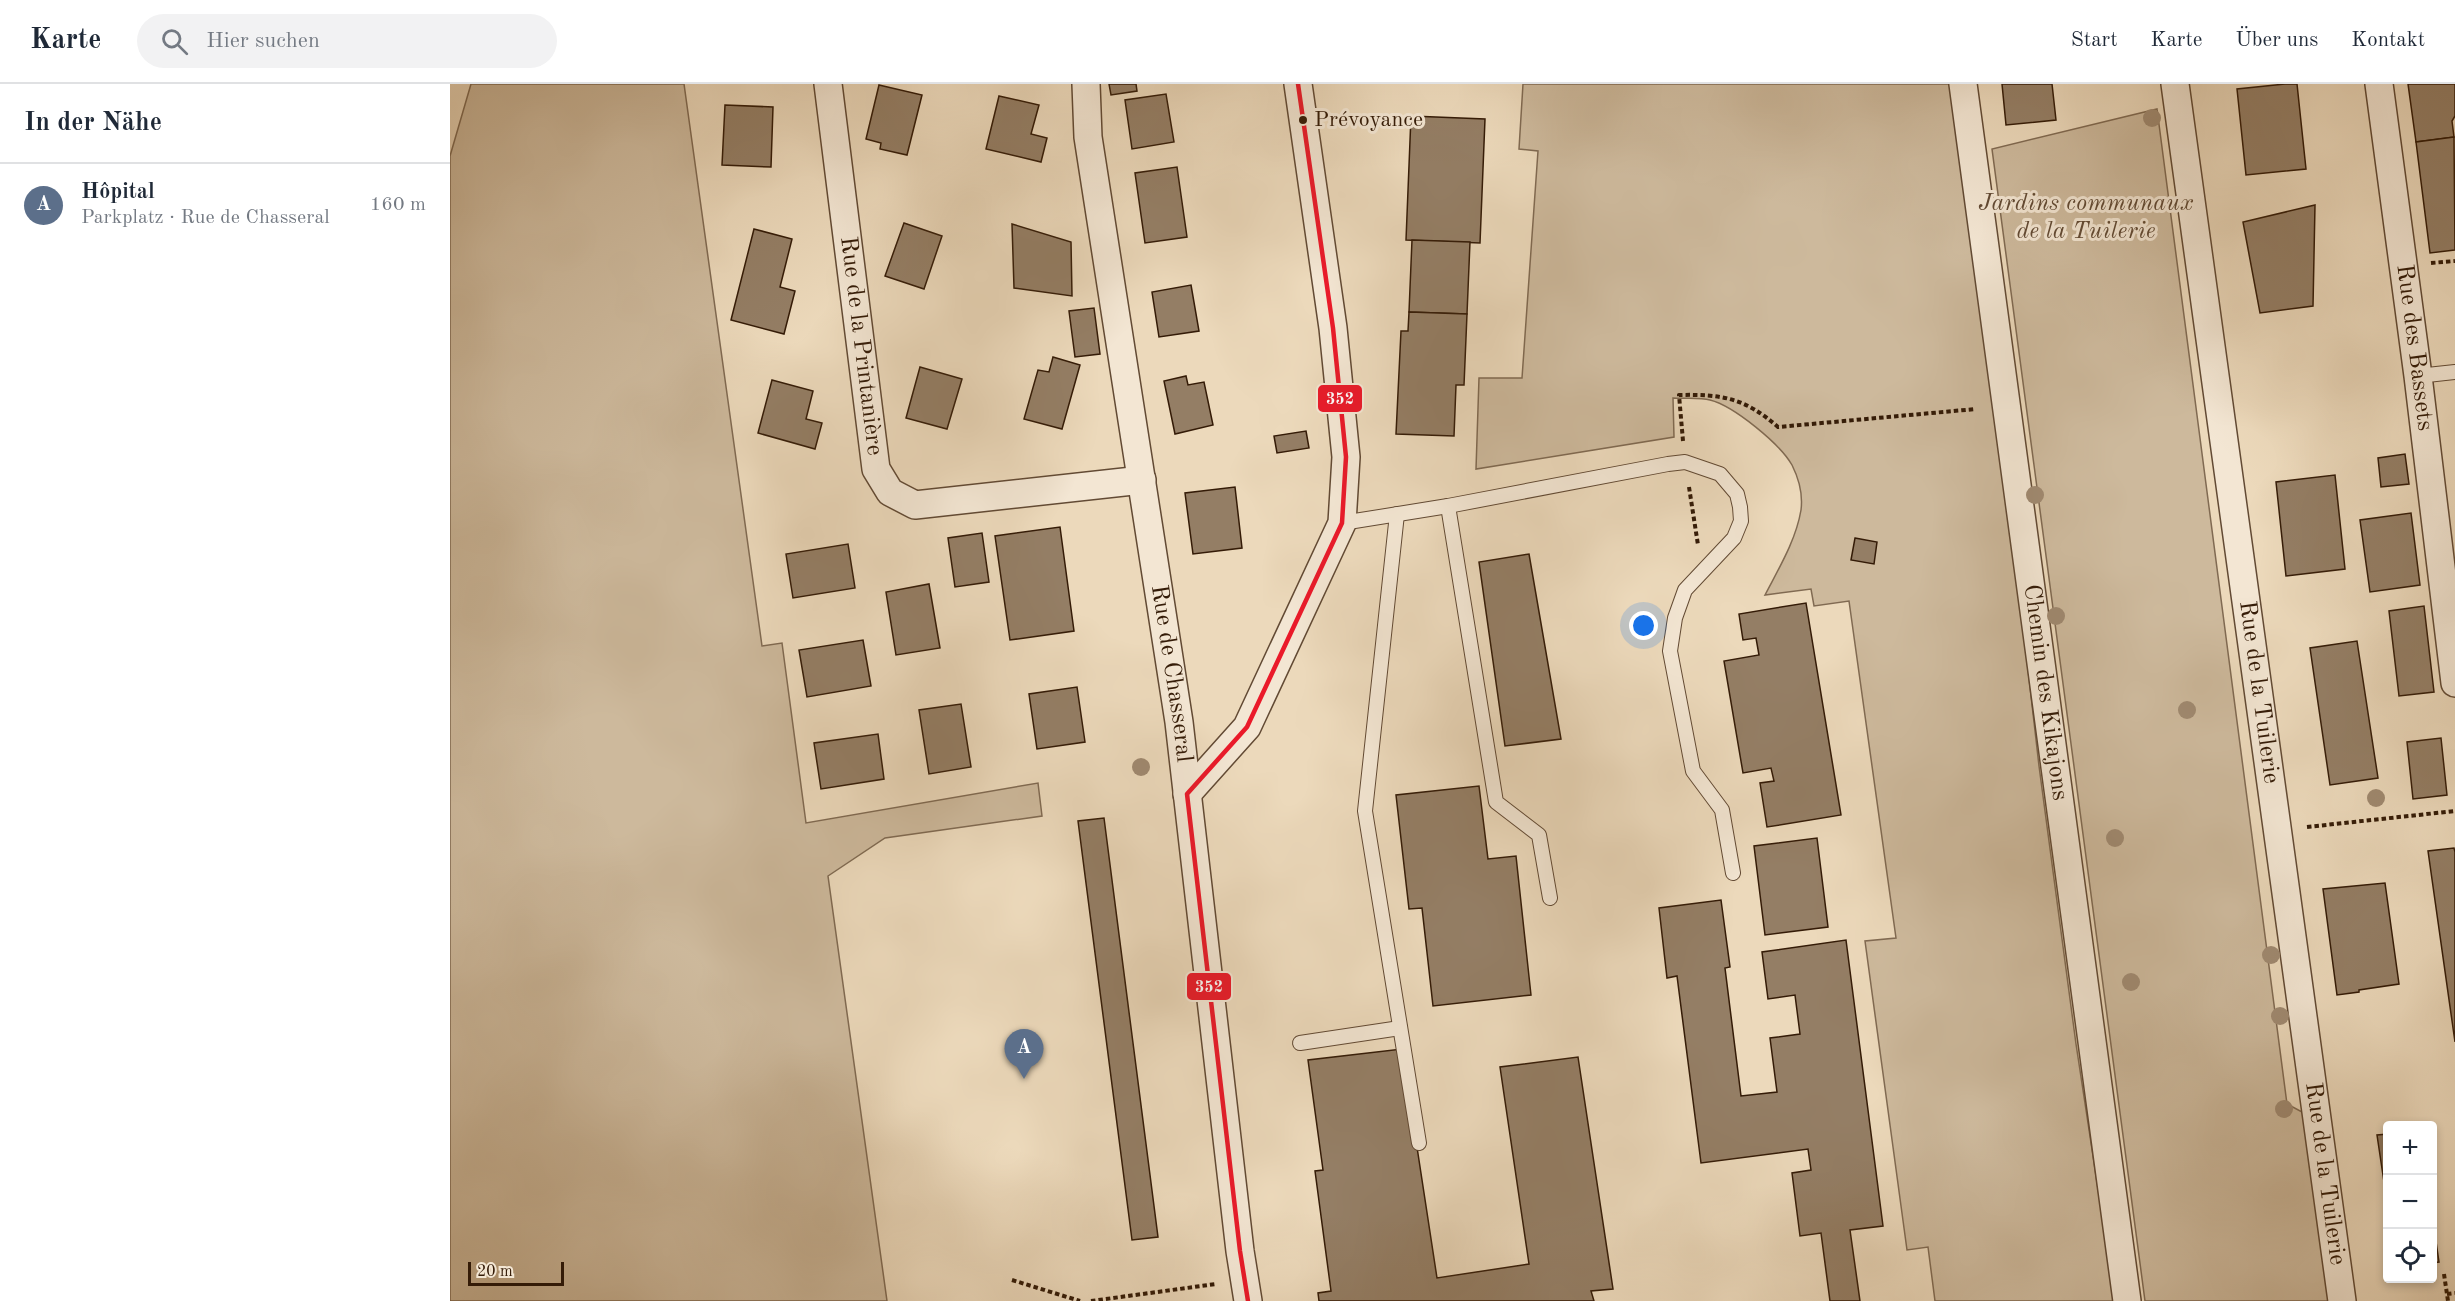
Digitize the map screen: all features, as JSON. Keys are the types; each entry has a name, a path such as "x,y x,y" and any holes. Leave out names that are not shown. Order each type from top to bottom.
{"street":[{"name":"Rue de la Printanière","path":"828,84 876,469 890,492 915,505 1142,480"},
{"name":"Rue de Chasseral","path":"1086,84 1088,137 1179,722 1238,1239 1248,1301"},
{"path":"1186,794 1248,727 1342,523 1346,457 1338,375 1298,84"},
{"name":"Chemin des Kikajons","path":"1963,84 2127,1301"},
{"name":"Rue de la Tuilerie","path":"2175,84 2342,1301"},
{"name":"Rue des Bassets","path":"2379,84 2418,376 2455,683"}],"lane":[{"path":"2418,376 2455,372"},
{"path":"1342,523 1448,506 1685,462 1720,474 1737,494 1741,521 1734,538 1685,590 1675,618 1670,651 1693,771 1722,810 1732,873"},
{"path":"1448,506 1496,802 1539,835 1550,898"},
{"path":"1397,514 1365,812 1419,1143"},
{"path":"1300,1043 1400,1028"}],"path":[{"path":"1702,572 1685,462 1679,395 1707,394 1728,397 1759,413 1778,427 2007,407"},
{"path":"2303,828 2455,811"},
{"path":"2444,1274 2448,1301"},
{"path":"1012,1280 1080,1301"},
{"path":"1091,1301 1222,1283"},
{"path":"2447,1294 2455,1293"}],"green space":[{"path":"471,84 684,84 762,646 782,643 806,823 1038,783 1042,816 885,838 828,876 887,1301 450,1301 450,156"},
{"path":"1523,84 1951,84 1999,414 2039,766 2076,1044 2115,1301 1935,1301 1928,1247 1907,1250 1865,941 1896,938 1849,601 1814,606 1811,589 1765,595 1791,543 1801,510 1801,492 1798,481 1786,456 1756,427 1720,404 1706,399 1673,398 1674,437 1476,469 1479,378 1522,378 1538,151 1519,149"},
{"name":"Jardins communaux de la Tuilerie","path":"2157,109 2287,1104 2304,1113 2330,1301 2145,1301 1992,149"}],"building":[{"path":"1109,84 1136,84 1137,91 1111,95"},
{"path":"2002,84 2052,84 2056,120 2006,125"},
{"path":"2297,84 2306,169 2246,175 2237,89"},
{"path":"2408,84 2455,84 2455,116 2452,121 2454,137 2416,142"},
{"path":"879,85 922,95 907,155 880,149 881,143 866,139"},
{"path":"1166,94 1174,142 1132,149 1125,100"},
{"path":"999,96 1039,105 1031,134 1047,138 1041,162 986,149"},
{"path":"725,105 773,107 771,167 722,165"},
{"path":"1411,116 1485,119 1480,243 1406,240"},
{"path":"2454,137 2455,250 2430,253 2416,142"},
{"path":"1177,167 1187,237 1145,243 1135,173"},
{"path":"2315,205 2313,306 2260,313 2243,222"},
{"path":"904,223 942,236 924,289 885,276"},
{"path":"1012,224 1071,242 1072,296 1014,288"},
{"path":"754,229 792,239 780,287 795,291 784,334 731,320"},
{"path":"1412,240 1470,242 1467,314 1409,312"},
{"path":"1191,285 1199,331 1159,337 1152,292"},
{"path":"1094,308 1100,354 1075,357 1069,311"},
{"path":"1409,312 1467,314 1464,385 1456,385 1454,436 1396,434 1401,331 1408,331"},
{"path":"1053,357 1080,365 1062,429 1024,419 1038,370 1049,372"},
{"path":"920,367 962,379 947,429 906,418"},
{"path":"1186,376 1188,385 1204,382 1213,425 1175,434 1164,381"},
{"path":"772,380 813,391 806,419 822,423 815,449 758,433"},
{"path":"1306,431 1309,448 1277,453 1274,436"},
{"path":"2405,454 2409,484 2381,487 2378,458"},
{"path":"2335,475 2345,569 2286,576 2276,482"},
{"path":"1235,487 1242,548 1193,554 1185,493"},
{"path":"2411,513 2420,585 2370,592 2360,520"},
{"path":"1060,527 1074,631 1010,640 995,536"},
{"path":"982,533 989,582 955,587 948,538"},
{"path":"1855,538 1877,542 1874,564 1851,560"},
{"path":"848,544 855,588 793,598 786,554"},
{"path":"1529,554 1561,739 1505,746 1479,562"},
{"path":"929,584 940,648 896,655 886,592"},
{"path":"1806,603 1841,815 1767,827 1760,783 1774,781 1771,768 1743,773 1724,661 1759,655 1756,638 1743,640 1739,614"},
{"path":"2424,606 2434,692 2399,696 2389,611"},
{"path":"863,640 871,686 807,697 799,650"},
{"path":"2357,641 2378,778 2330,785 2310,648"},
{"path":"1077,687 1085,742 1037,749 1029,694"},
{"path":"961,704 971,767 929,774 919,710"},
{"path":"878,734 884,779 821,789 814,743"},
{"path":"2441,738 2447,795 2413,799 2407,742"},
{"path":"1479,786 1488,859 1516,856 1531,995 1433,1006 1422,908 1409,909 1396,795"},
{"path":"1104,818 1158,1237 1132,1240 1078,821"},
{"path":"1817,838 1828,927 1765,935 1754,846"},
{"path":"2454,848 2455,852 2455,1042 2428,851"},
{"path":"2385,883 2399,984 2337,995 2323,889"},
{"path":"1721,900 1730,967 1725,968 1741,1096 1777,1092 1770,1038 1800,1034 1795,995 1768,999 1762,952 1846,940 1883,1226 1850,1230 1860,1301 1830,1301 1821,1233 1800,1236 1792,1173 1811,1170 1808,1149 1701,1163 1677,976 1667,978 1659,908"},
{"path":"1402,1049 1437,1278 1529,1264 1500,1067 1578,1057 1613,1289 1591,1291 1594,1301 1319,1301 1318,1293 1331,1291 1315,1171 1323,1170 1308,1060"},
{"path":"2383,1134 2383,1175 2377,1135"}],"transit line":[{"name":"352","path":"1248,1301 1240,1251 1187,794 1247,727 1342,523 1346,457 1333,328 1298,84"}],"place":[{"name":"Prévoyance","path":"1303,120"},
{"name":"Hôpital","path":"1024,1079"}]}
